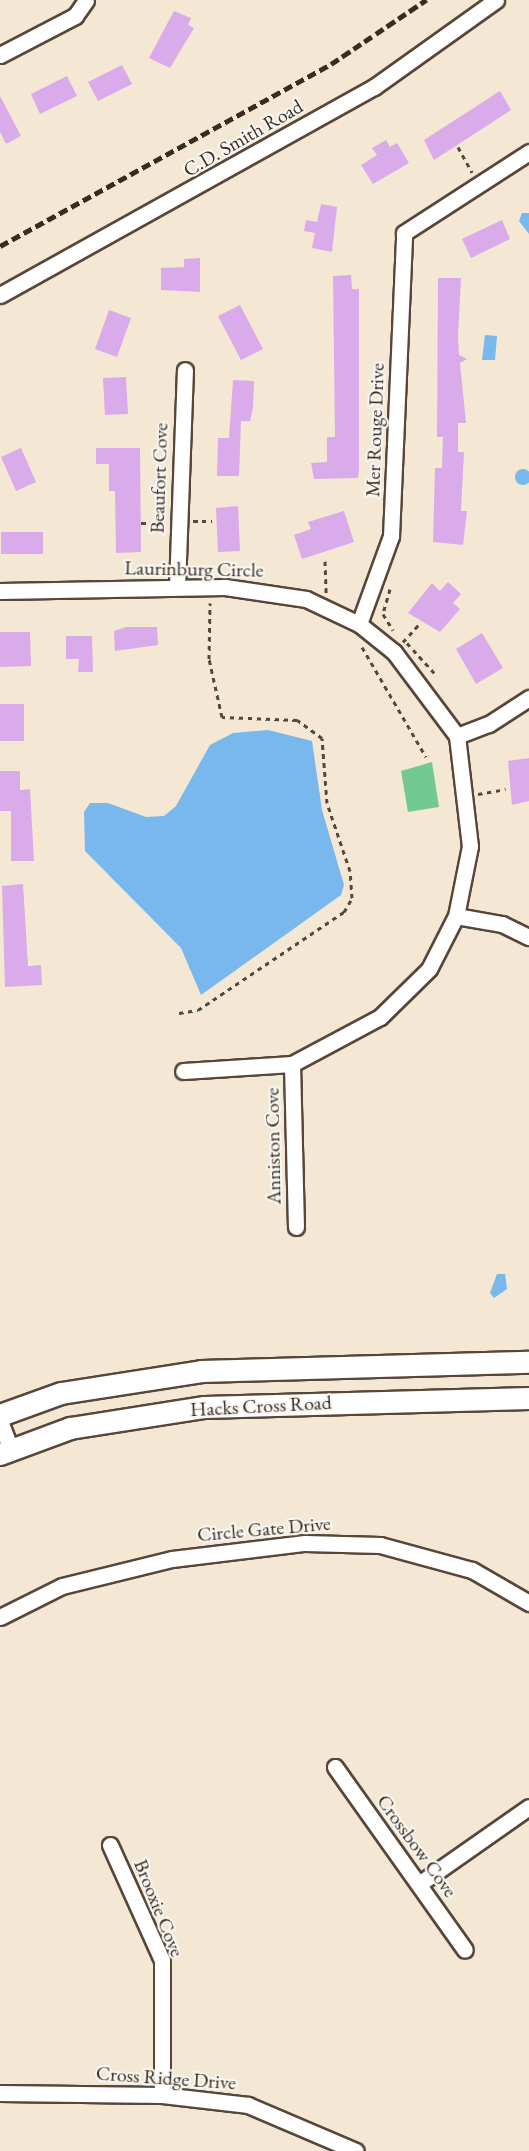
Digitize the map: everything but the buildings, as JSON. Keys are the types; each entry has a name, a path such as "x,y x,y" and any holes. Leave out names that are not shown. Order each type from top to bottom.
{"main road":[{"name":"Hacks Cross Road","path":"0,1414 62,1393 201,1371 529,1362"},
{"name":"Hacks Cross Road","path":"5,1452 70,1428 204,1407 529,1398"}],"street":[{"path":"0,55 65,22 86,0"},
{"name":"C.D. Smith Road","path":"0,295 374,87 496,0"},
{"name":"Mer Rouge Drive","path":"359,624 391,537 404,233 529,152"},
{"name":"Beaufort Cove","path":"177,588 185,370"},
{"name":"Laurinburg Circle","path":"0,591 261,589 322,605 399,646 457,736 468,796 470,846 456,916 429,969 395,1004 359,1032 292,1064 183,1071"},
{"path":"457,736 489,724 529,698"},
{"path":"456,916 502,924 529,937"},
{"name":"Anniston Cove","path":"292,1064 296,1227"},
{"path":"0,1420 5,1452"},
{"name":"Circle Gate Drive","path":"0,1617 62,1586 172,1558 305,1543 380,1545 472,1569 529,1603"},
{"name":"Crossbow Cove","path":"334,1767 465,1950"},
{"path":"419,1884 529,1807"},
{"name":"Brooxie Cove","path":"110,1845 162,1960 162,2096"},
{"name":"Cross Ridge Drive","path":"0,2093 162,2096 248,2105 356,2151"}],"path":[{"path":"458,147 474,175"},
{"path":"141,523 178,522"},
{"path":"322,605 328,584 326,561"},
{"path":"390,589 384,618 399,646 436,675"},
{"path":"202,603 220,603"},
{"path":"179,1013 198,1010 344,912 352,898 350,871 327,803 322,738 297,720 222,717 210,659 210,603"},
{"path":"399,646 420,623"},
{"path":"357,642 426,757"},
{"path":"468,796 506,789"}],"green space":[{"path":"432,762 439,807 408,812 401,771"}],"water":[{"path":"522,213 529,213 529,234 519,221"},
{"path":"485,335 497,336 495,360 482,360"},
{"path":"520,469 526,469 531,477 529,483 520,485 515,480 515,474"},
{"path":"268,730 312,741 322,810 344,885 341,895 201,995 181,948 85,851 84,812 90,803 108,803 146,817 164,816 176,806 210,745 233,733"},
{"path":"497,1274 505,1274 507,1289 494,1298 490,1293"}],"railway":[{"path":"0,246 331,64 426,0"}]}
